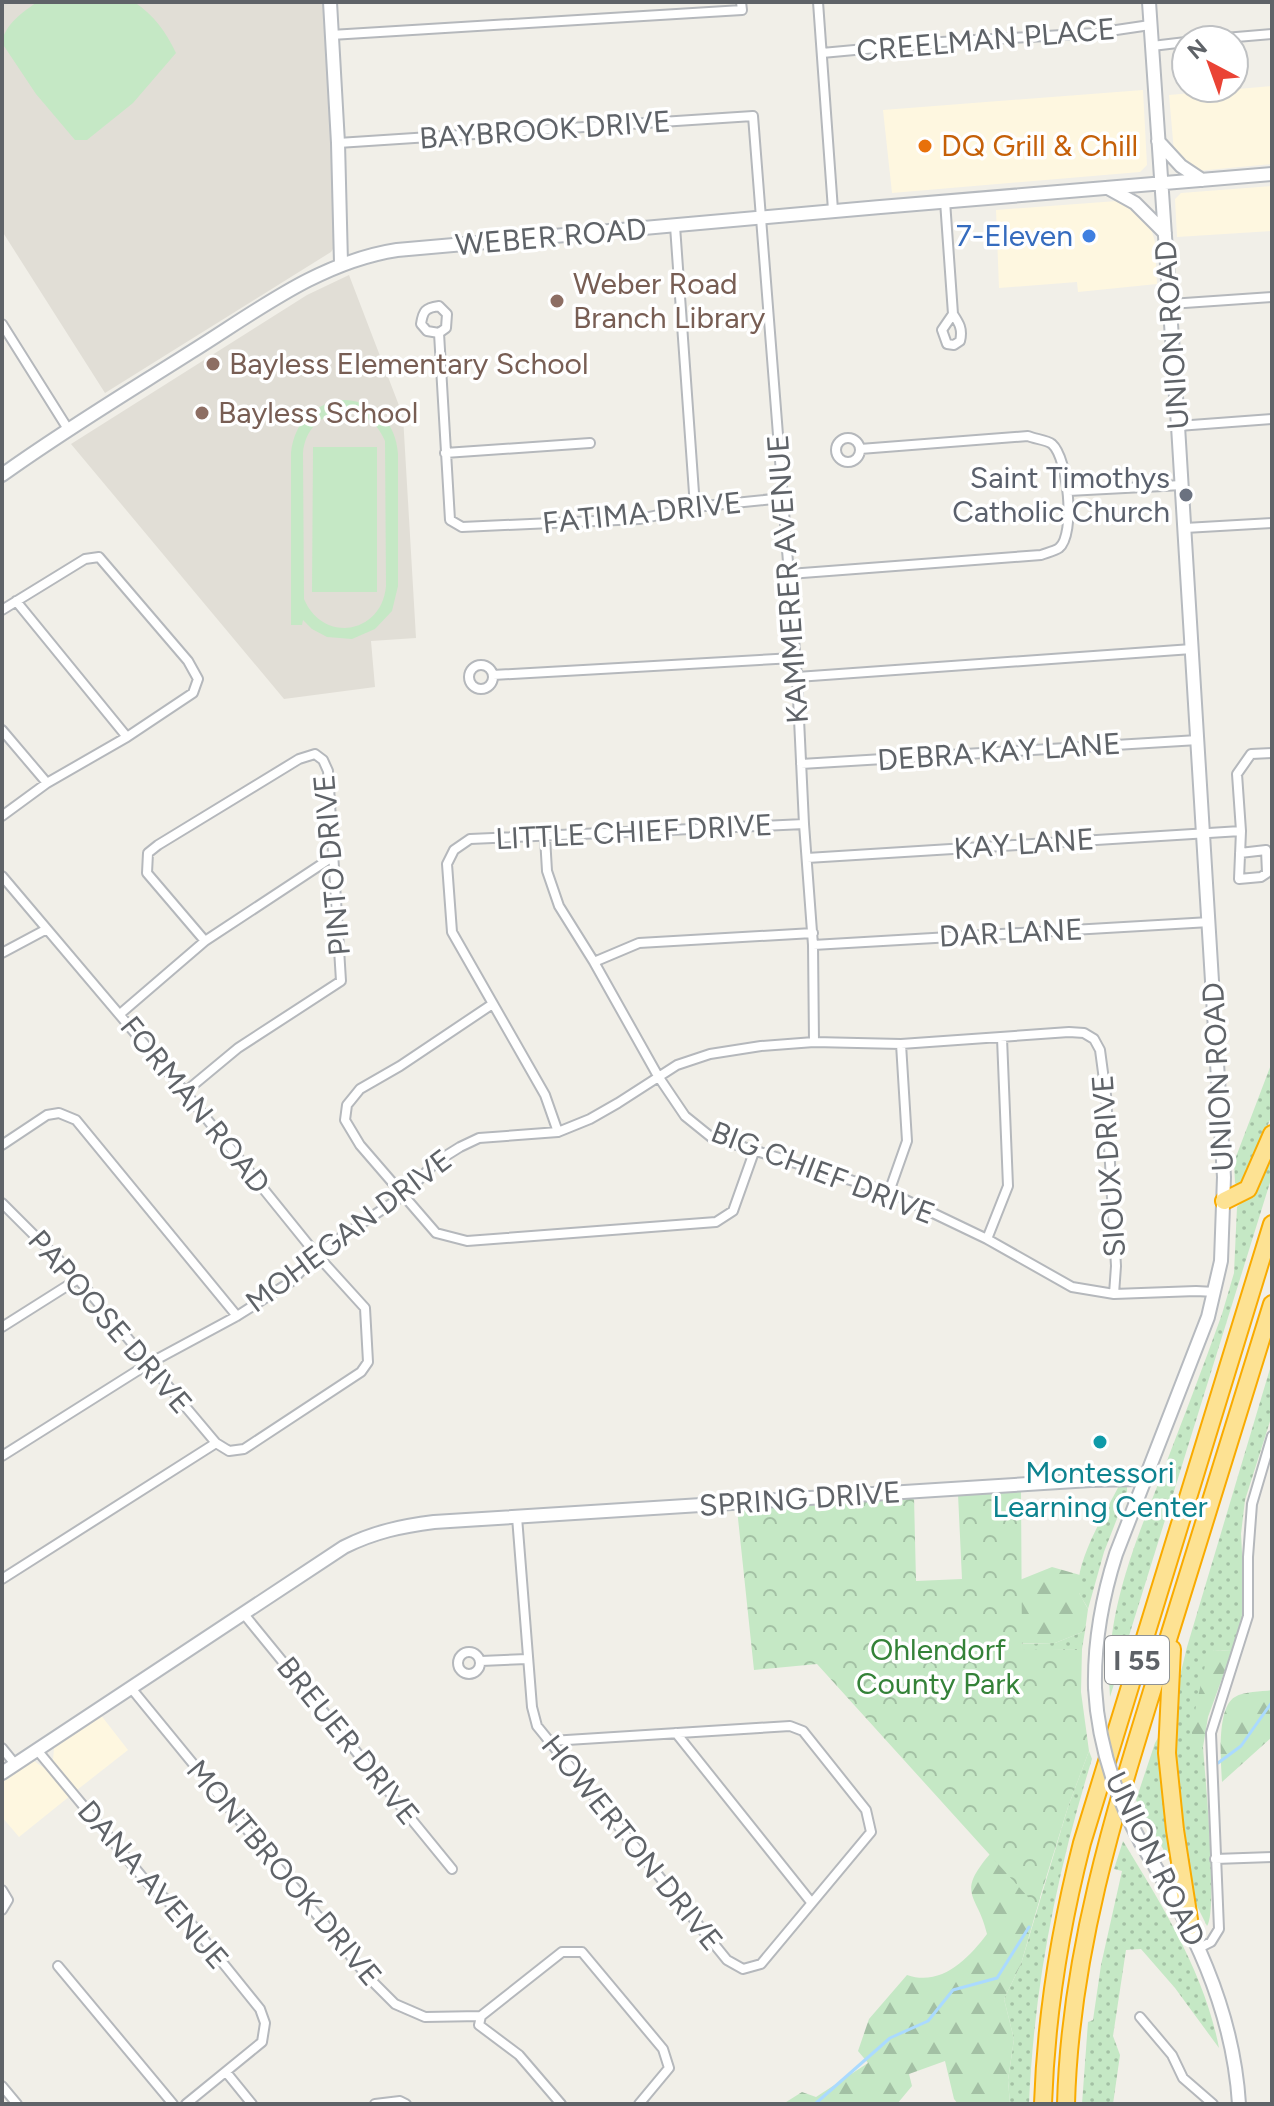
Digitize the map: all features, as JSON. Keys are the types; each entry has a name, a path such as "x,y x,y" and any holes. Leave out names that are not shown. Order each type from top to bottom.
{"highway":[{"path":"1224,1201 1248,1189 1272,1134"},
{"name":"I 55","path":"1043,2104 1052,1989 1082,1843 1272,1224"},
{"name":"I 55","path":"1066,2104 1075,2002 1091,1905 1113,1817 1272,1304"},
{"path":"1174,1622 1167,1753 1190,1926"}],"main road":[{"path":"330,2 341,263"},
{"name":"UNION ROAD","path":"1149,2 1210,922 1224,1201 1223,1243 1215,1292 1200,1339 1106,1585 1095,1649 1095,1688 1109,1772 1123,1808 1190,1926 1199,1948 1228,2031 1239,2104"},
{"path":"1158,141 1180,166 1202,180"},
{"name":"WEBER ROAD","path":"2,475 68,429 270,302 341,263 397,250 1272,174"},
{"path":"1108,188 1135,203 1165,233"},
{"name":"SPRING DRIVE","path":"243,1613 344,1547 396,1527 1145,1479"},
{"path":"2,1773 243,1613"}],"street":[{"path":"818,2 833,210"},
{"path":"331,35 742,6"},
{"name":"CREELMAN PLACE","path":"822,53 1096,33 1150,25"},
{"path":"1250,36 1272,34"},
{"path":"1152,46 1170,44"},
{"name":"BAYBROOK DRIVE","path":"338,143 753,116"},
{"name":"KAMMERER AVENUE","path":"753,116 797,677 813,933 814,1042"},
{"path":"945,201 953,314"},
{"path":"675,226 695,507"},
{"path":"1170,304 1272,297"},
{"path":"2,324 68,429"},
{"name":"FATIMA DRIVE","path":"439,333 450,520 462,527 640,519 695,507 783,498"},
{"path":"1178,426 1272,419"},
{"path":"789,574 1041,555 1059,548 1064,540 1068,491 1061,457 1051,443 1028,436 860,449"},
{"path":"445,453 590,443"},
{"path":"1068,491 1182,485"},
{"path":"1185,528 1272,523"},
{"path":"2,610 85,559 99,557 188,661 198,679 193,693 127,737 47,783 2,816"},
{"path":"16,601 127,737"},
{"path":"797,677 1192,649"},
{"path":"493,675 794,658"},
{"path":"2,730 47,783"},
{"name":"DEBRA KAY LANE","path":"801,764 1198,740"},
{"path":"1240,853 1266,850 1267,873 1261,877 1239,879 1240,853 1241,831 1237,774 1251,754 1272,753"},
{"name":"PINTO DRIVE","path":"185,1092 238,1048 341,981 328,771 323,760 315,754 299,759 148,853 147,873 205,941"},
{"name":"LITTLE CHIEF DRIVE","path":"491,1005 452,932 447,864 454,850 465,841 804,824"},
{"name":"KAY LANE","path":"807,858 1241,831"},
{"name":"BIG CHIEF DRIVE","path":"545,837 547,871 559,906 658,1076 685,1116 711,1137 889,1192 987,1239 1072,1287 1114,1294 1215,1292"},
{"path":"120,1014 205,941 334,856"},
{"name":"FORMAN ROAD","path":"2,876 185,1092 316,1254 365,1308 368,1362 361,1372 244,1449 229,1451 216,1443"},
{"name":"DAR LANE","path":"813,945 1210,922"},
{"path":"2,953 45,930"},
{"path":"594,962 639,943 813,933"},
{"path":"558,1132 545,1095 491,1005 353,1095 347,1105 345,1120 350,1132 436,1233 467,1241 716,1222 733,1211 754,1152"},
{"name":"MOHEGAN DRIVE","path":"2,1456 148,1364 237,1316 292,1281 316,1254 404,1195 436,1162 479,1138 558,1132 590,1119 677,1065 710,1054 814,1042 901,1044 1069,1032 1084,1033 1094,1039"},
{"path":"987,1239 1008,1186 1002,1038"},
{"name":"SIOUX DRIVE","path":"1094,1039 1100,1050 1106,1095 1116,1266 1114,1294"},
{"path":"889,1192 907,1141 901,1044"},
{"path":"2,1145 47,1115 59,1113 76,1120 237,1316"},
{"name":"PAPOOSE DRIVE","path":"2,1203 78,1279 216,1443"},
{"path":"2,1327 78,1279"},
{"path":"1199,1948 1211,1942 1219,1929 1211,1733 1248,1616 1252,1504 1272,1436"},
{"path":"2,1579 216,1443"},
{"name":"HOWERTON DRIVE","path":"517,1517 527,1659 537,1726 727,1960 743,1969 761,1964 811,1902"},
{"name":"BREUER DRIVE","path":"243,1613 452,1869"},
{"path":"481,1661 527,1659"},
{"name":"MONTBROOK DRIVE","path":"131,1688 367,1976 395,2004 425,2017 481,2016"},
{"path":"551,1741 676,1733 790,1726 803,1731 866,1810 871,1832 811,1902 676,1733"},
{"path":"2,1748 15,1764"},
{"name":"DANA AVENUE","path":"37,1750 144,1879 189,1921 260,2009 265,2023 262,2042 226,2072"},
{"path":"1215,1859 1272,1857"},
{"path":"2,1890 8,1900 2,1910"},
{"path":"561,2104 519,2055 479,2025 481,2016 562,1952 582,1952 663,2049 669,2068 639,2104"},
{"path":"58,1966 173,2104"},
{"path":"1140,2017 1172,2055 1183,2078 1213,2104"},
{"path":"186,2104 226,2072 252,2104"},
{"path":"2,2086 17,2104"},
{"path":"375,2104 400,2101 406,2104"}],"shaded area":[{"path":"2,2 326,2 336,237 331,252 105,393 2,231"},
{"path":"1272,86 1272,164 1197,171 1188,168 1174,152 1169,95 1170,104 1250,104 1250,88"},
{"path":"1143,90 1147,165 1140,172 892,193 883,110"},
{"path":"1272,186 1272,231 1177,237 1175,199 1181,193"},
{"path":"1117,201 1138,210 1150,225 1155,242 1157,284 1078,292 1077,282 999,288 996,210"},
{"path":"349,275 403,416 416,638 371,641 375,687 284,699 71,444 307,295"},
{"path":"100,1714 128,1750 77,1790 53,1760 54,1748 59,1741"},
{"path":"34,1761 47,1770 70,1796 19,1837 2,1817 2,1779 27,1762"}],"green space":[{"path":"37,2 134,2 159,24 176,53 133,103 87,140 75,140 36,94 2,43 10,25"},
{"path":"334,402 356,402 375,410 389,424 398,454 398,586 392,611 375,629 352,639 327,637 303,620 302,625 291,625 293,442 301,423 308,416","holes":["352,412 374,424 385,441 386,586 382,602 374,615 351,627 337,627 324,623 304,599 303,453 307,437 316,424 329,415"]},
{"path":"313,447 377,447 377,592 312,592"},
{"path":"1272,1062 1272,1115 1251,1165 1246,1168 1243,1182 1237,1185 1234,1162"},
{"path":"1272,1149 1272,1176 1110,1697 1112,1639 1123,1583 1222,1314 1234,1273 1237,1207 1256,1188"},
{"path":"1272,1362 1272,1415 1245,1500 1241,1534 1245,1606 1242,1626 1232,1651 1214,1650 1195,1747 1203,1747 1208,1812 1211,1896 1207,1926 1195,1902 1174,1775 1177,1688"},
{"path":"1121,1482 1127,1486 1127,1493 1104,1552 1088,1609 1079,1593 1081,1567"},
{"name":"Ohlendorf County Park","path":"1021,1489 1022,1650 1082,1649 1081,1692 1089,1751 1037,1907 817,1664 754,1670 737,1509 914,1497 916,1581 962,1579 958,1494"},
{"path":"1052,1567 1080,1575 1079,1593 1088,1609 1085,1631 1055,1643 1007,1644 1002,1587"},
{"path":"1085,1631 1082,1649 1022,1651 1022,1644 1055,1643"},
{"path":"1214,1650 1232,1651 1208,1717 1203,1747 1195,1747 1191,1729 1206,1661"},
{"path":"1272,1690 1272,1737 1222,1782 1222,1724 1229,1703 1243,1694"},
{"path":"1162,1731 1174,1859 1172,1865 1136,1800"},
{"path":"1089,1751 1092,1759 1068,1844 1049,1929 1036,2016 1029,2104 1010,2104 1008,2080 1014,2039 1004,1999 1021,1964 1068,1807"},
{"path":"1123,1841 1167,1915 1193,1967 1204,1993 1219,2048 1175,1988 1141,1949 1126,1950 1113,2036 1120,2055 1113,2104 1082,2104 1088,2022 1093,2020 1101,1965 1122,1871 1114,1869"},
{"path":"990,1854 1006,1860 1040,1898 1021,1964 1004,1999 1014,2039 1008,2080 1010,2104 958,2104 945,2061 909,2074 912,2086 897,2104 783,2104 802,2092 816,2097 868,2063 858,2051 869,2019 907,1975 919,1978 942,1974 962,1961 980,1943 987,1934 971,1887 979,1868"}],"waterway":[{"path":"1218,1763 1241,1746 1272,1702"},
{"path":"815,2104 890,2038 928,2021 953,1990 997,1978 1029,1927"}],"place":[{"name":"DQ Grill & Chill","path":"925,146"},
{"name":"7-Eleven","path":"1089,236"},
{"name":"Weber Road Branch Library","path":"557,301"},
{"name":"Bayless Elementary School","path":"213,364"},
{"name":"Bayless School","path":"202,413"},
{"name":"Saint Timothys Catholic Church","path":"1186,495"},
{"name":"Montessori Learning Center","path":"1100,1442"}]}
